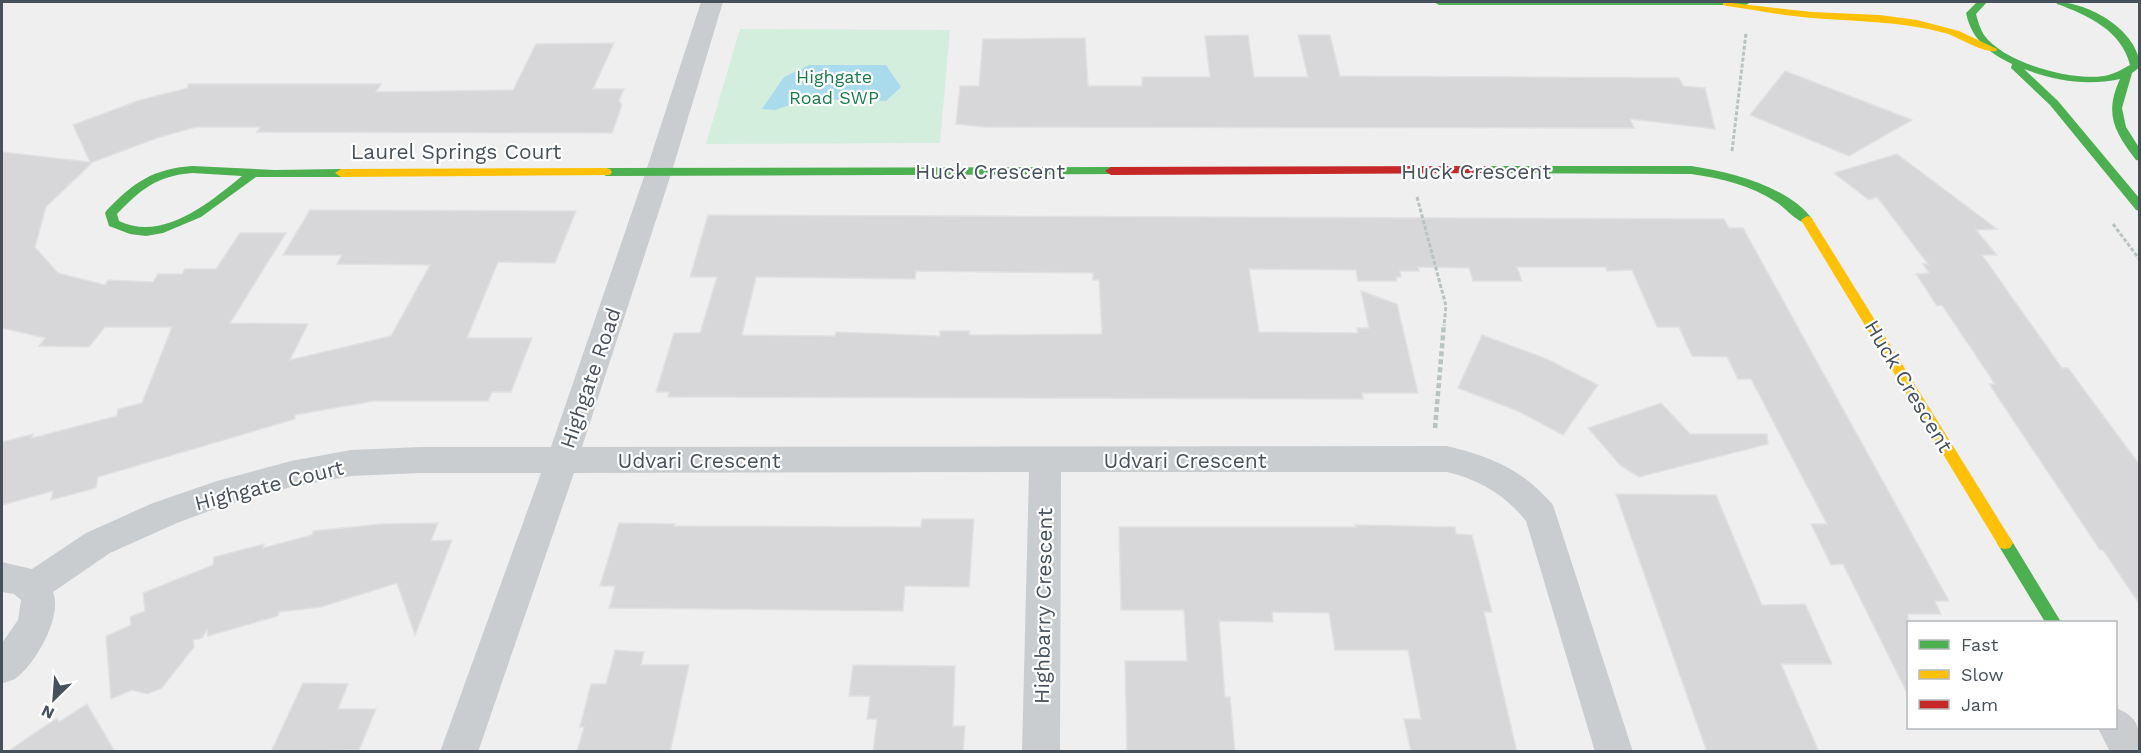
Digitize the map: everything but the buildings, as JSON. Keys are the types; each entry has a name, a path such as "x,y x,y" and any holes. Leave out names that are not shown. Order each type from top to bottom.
{"street":[{"path":"2,2 8,2"},
{"name":"Highgate Road","path":"459,752 562,460 659,171 712,2"},
{"path":"1439,2 1746,2"},
{"path":"1982,2 1971,12 1971,20 1980,37 2001,53 2054,103 2139,207"},
{"path":"2061,2 2103,18"},
{"path":"2087,2 2103,18 2122,31 2135,46 2138,56 2137,64 2127,74 2116,94 2115,109 2122,136 2139,157"},
{"path":"1727,3 1812,15 1880,18 1917,23 1955,33 2041,71 2075,79 2102,80 2127,74"},
{"name":"Laurel Springs Court","path":"253,172 212,206 188,219 160,229 139,232 123,230 113,223 111,213 122,198 140,183 162,172 196,167 253,172 659,171"},
{"name":"Huck Crescent","path":"659,171 1691,170 1737,177 1778,194 1810,222 2052,621"},
{"name":"Udvari Crescent","path":"562,460 1447,459 1476,466 1501,477 1526,495 1541,514 1614,752"},
{"name":"Highgate Court","path":"2,667 17,653 37,622 40,602 17,582 165,513 217,494 291,474 351,464 420,460 562,460"},
{"name":"Highbarry Crescent","path":"1041,752 1045,460"},
{"path":"2117,729 2131,752"}],"path":[{"path":"1732,152 1746,33"},
{"path":"1417,196 1446,306 1435,428"}],"green space":[{"name":"Highgate Road SWP","path":"740,29 950,30 940,143 706,144"}],"water":[{"path":"809,65 886,65 901,87 886,101 807,99 775,110 762,109 784,77"}],"traffic: fast":[{"path":"1439,2 1746,2"},
{"path":"1982,2 1971,13 1979,34 1988,45 2019,63 2039,71 2083,80 2121,75 2135,66 2127,43 2108,25 2084,11 2061,2"},
{"path":"2015,66 2054,103 2140,207"},
{"path":"2127,74 2118,98 2117,118 2125,136 2140,157"},
{"path":"253,173 212,205 180,223 163,229 146,231 128,229 113,223 111,213 128,195 159,175 175,171 192,169 275,174 341,173"},
{"path":"1491,170 1691,170 1753,185 1781,200 1807,220"},
{"path":"606,172 1111,171"},
{"path":"2005,543 2052,621"}],"traffic: slow":[{"path":"1727,3 1812,15 1880,18 1917,23 1955,33 1992,49"},
{"path":"341,173 606,172"},
{"path":"1807,220 2005,543"}],"traffic: jam":[{"path":"2,2 8,2"},
{"path":"1111,171 1491,170"}]}
